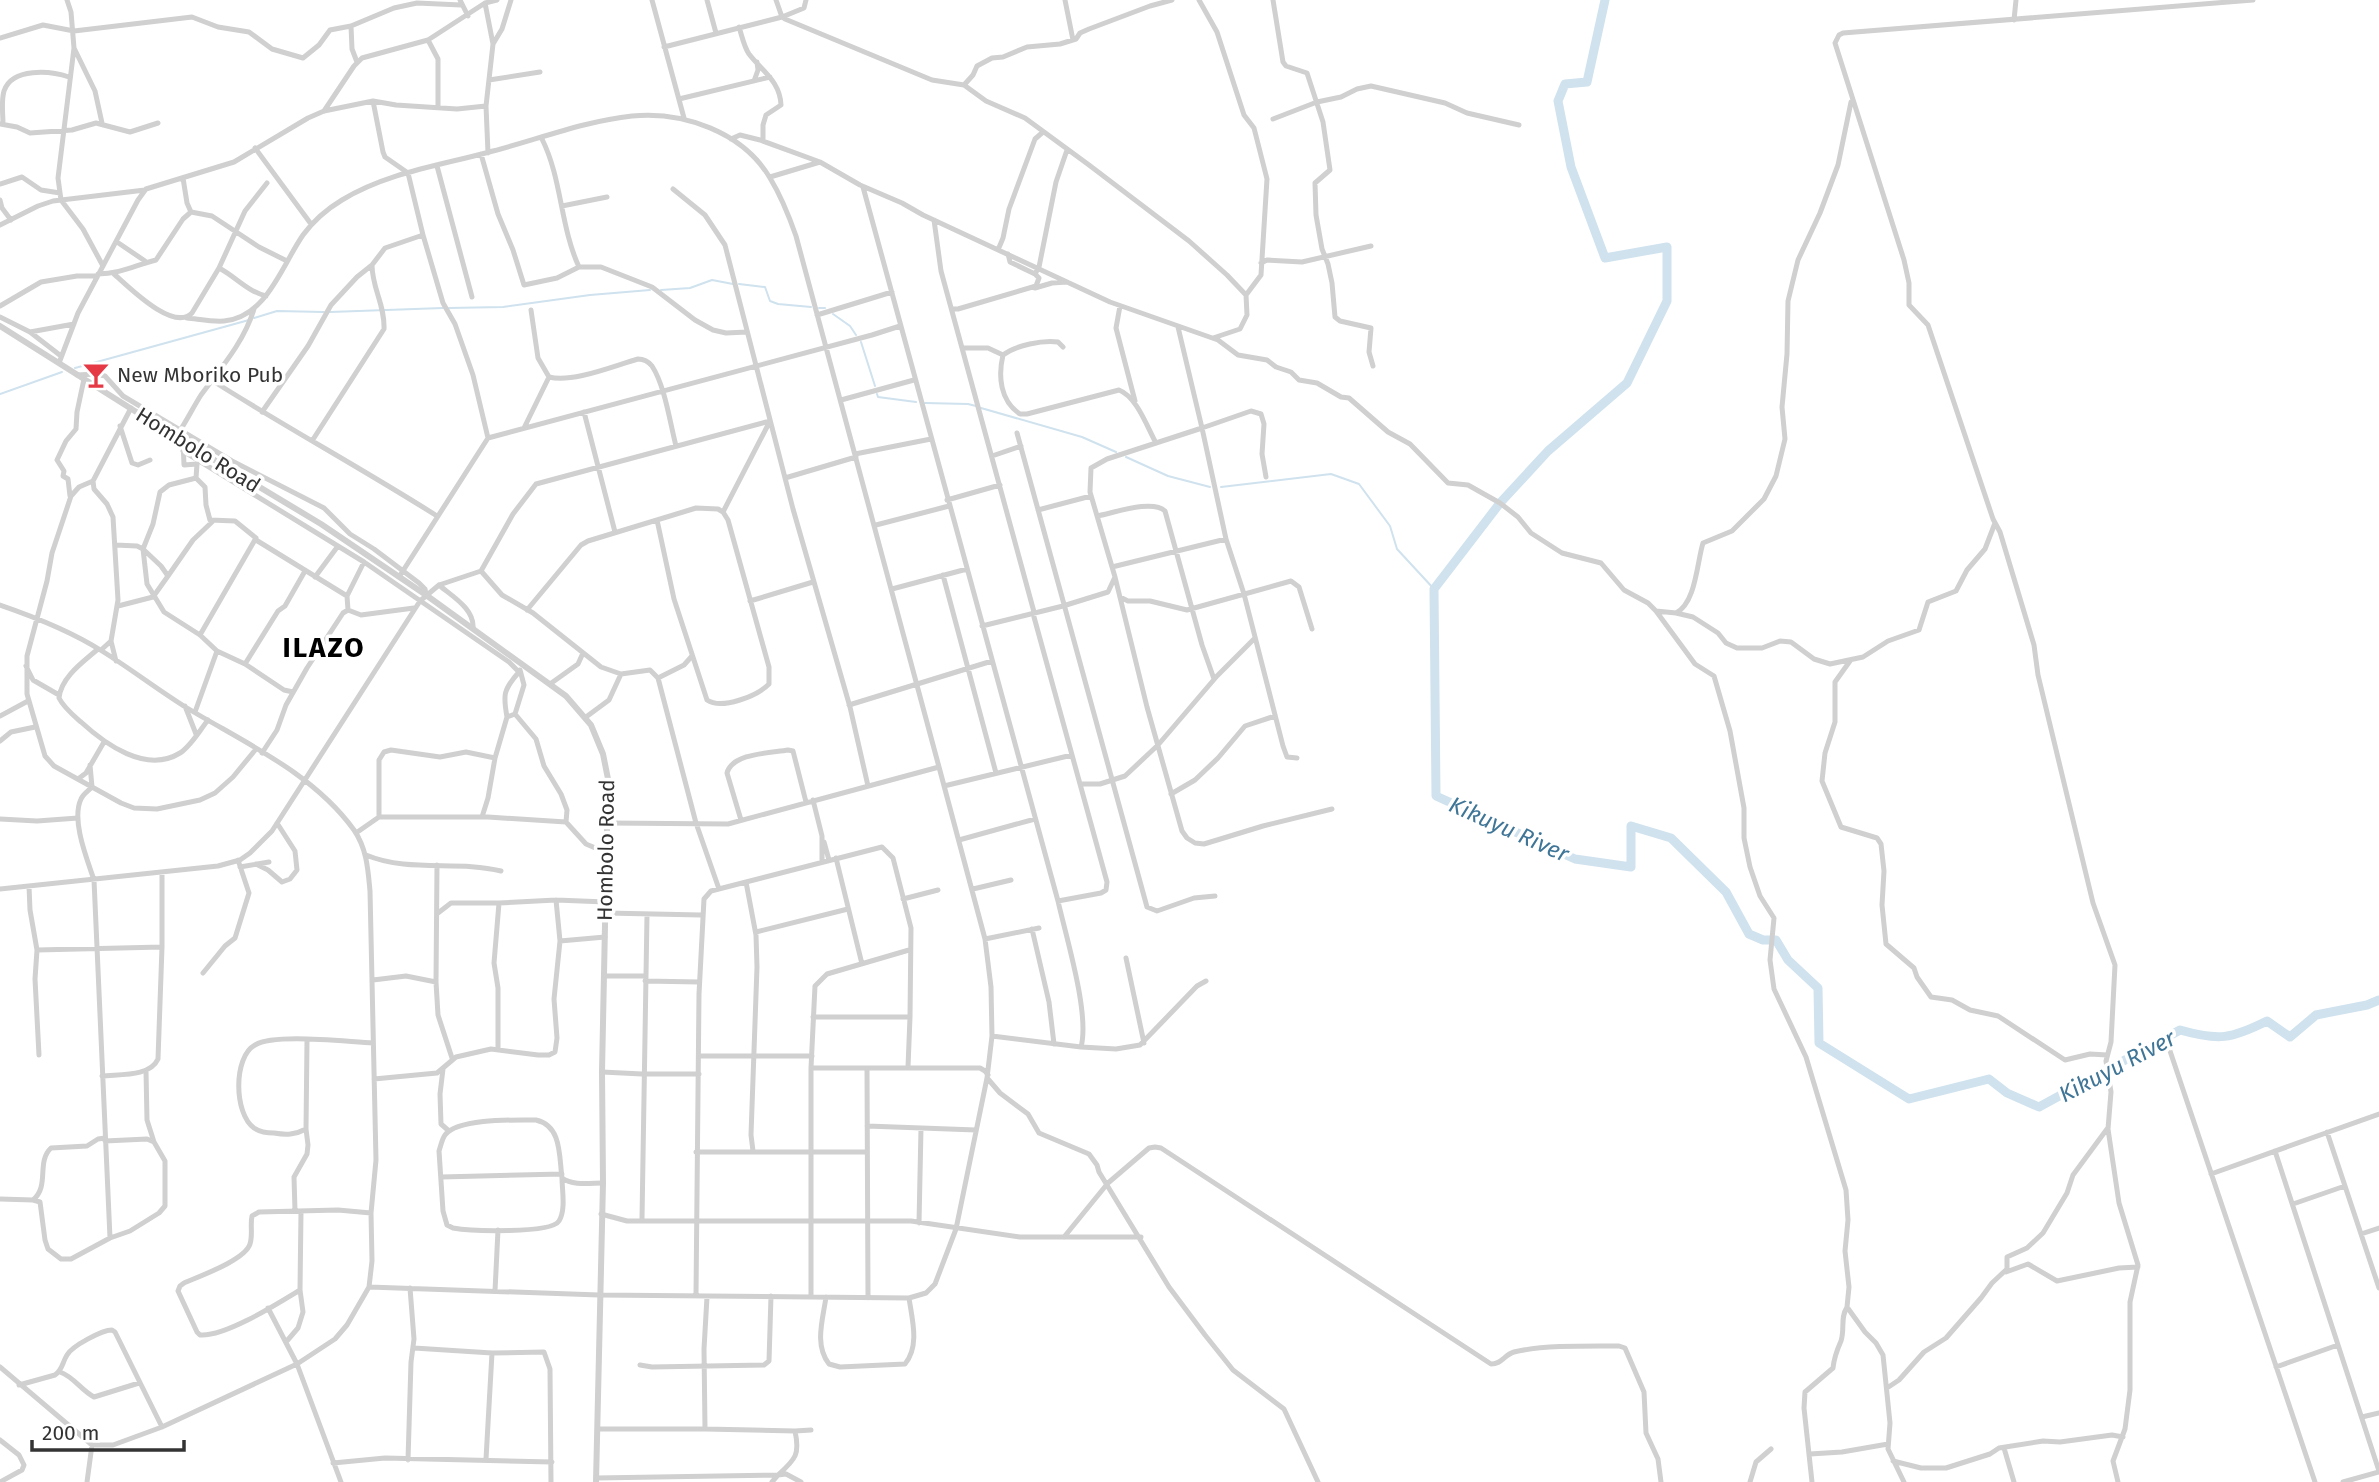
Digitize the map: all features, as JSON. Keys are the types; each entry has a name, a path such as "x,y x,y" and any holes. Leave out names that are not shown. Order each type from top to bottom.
{"street":[{"path":"67,0 74,31 74,48 58,171 61,196 103,265"},
{"path":"324,111 357,62 367,56 428,40 485,3 497,0"},
{"path":"493,44 502,29 511,0"},
{"path":"652,0 684,118"},
{"path":"707,0 716,33"},
{"path":"776,0 782,17 932,80 964,85 986,101 1025,118 1189,241 1246,295 1247,315 1244,325 1240,329 1213,338"},
{"path":"664,47 782,17 804,8 806,0"},
{"path":"1065,0 1073,40"},
{"path":"964,85 977,66 992,58 1003,57 1014,50 1027,47 1073,40 1088,29 1172,0"},
{"path":"1199,0 1217,32 1244,115 1254,128 1267,179 1259,280 1246,295"},
{"path":"1273,0 1283,62 1286,66 1307,73 1327,142 1330,170 1315,183 1316,215 1332,283 1335,317 1340,321 1371,328 1369,344 1373,366"},
{"path":"2014,20 2016,0"},
{"path":"2118,1482 2113,1461 2123,1437 2130,1390 2130,1302 2138,1267 2119,1203 2108,1129 2111,1092 2107,1055 2115,992 2113,956 2093,903 2038,675 2034,645 2000,531 1928,325 1909,305 1909,283 1904,260 1835,43 1839,34 2253,0"},
{"path":"0,38 43,25 74,31 194,17 218,27 249,32 272,49 303,58 319,45 330,30 351,26 394,8 417,3 460,3 468,16"},
{"path":"485,3 493,44 484,154 498,214 511,243 524,285 557,278 579,267 601,267 652,287 695,320 713,330 726,333 747,332"},
{"path":"351,26 352,49 357,62"},
{"path":"739,27 747,52 777,85 781,105 766,115 763,141"},
{"path":"428,40 438,59 438,107"},
{"path":"74,48 95,91 102,123"},
{"path":"754,81 758,71 757,62"},
{"path":"489,80 540,72"},
{"path":"69,77 57,73 22,75 7,85 2,92 2,124 30,133 64,131 102,123 130,132 158,123"},
{"path":"679,99 770,77"},
{"path":"1273,119 1371,86 1438,101 1467,113 1519,125"},
{"path":"1676,613 1684,606 1696,578 1705,540 1732,531 1764,499 1776,476 1785,439 1782,407 1788,301 1801,251 1820,213 1838,164 1852,98"},
{"path":"373,101 385,157 408,173 443,303 455,324 472,375 488,438"},
{"path":"0,225 61,196 146,190 234,162 324,111 373,101 457,109 486,106"},
{"path":"181,429 311,224 325,211 361,189 408,173 542,139 586,124 622,117 649,115 684,118 731,139 750,154 770,177 792,222 876,525 985,939 991,988 992,1036 987,1076 956,1229 935,1284 926,1293 909,1298 707,1297 369,1287"},
{"path":"998,250 1009,209 1035,139 1043,132"},
{"path":"731,139 740,135 820,162 863,186 1120,306 1213,338 1238,355 1267,360 1276,367 1291,372 1299,380 1317,383 1341,397 1349,398 1388,432 1410,444 1448,483 1461,483 1472,487 1500,503 1518,517 1531,533 1562,554 1601,563 1624,590 1648,603 1692,661 1714,676 1727,718 1744,808 1744,838 1750,867 1761,898 1774,918 1770,965 1774,989 1806,1057 1846,1190 1848,1220 1845,1251 1849,1284 1842,1338 1834,1356 1833,1368 1805,1392 1812,1482"},
{"path":"542,139 552,163 563,220 579,267"},
{"path":"255,148 311,224"},
{"path":"1035,274 1039,267 1056,182 1067,150"},
{"path":"770,177 820,162"},
{"path":"436,166 472,298"},
{"path":"0,184 22,177 41,190 61,196"},
{"path":"183,178 191,212"},
{"path":"187,318 219,268 245,211 267,183"},
{"path":"863,186 1058,901 1079,992 1083,1026 1081,1047"},
{"path":"673,189 697,207 722,239 849,705 868,786"},
{"path":"0,317 30,332 60,359 103,265 146,190"},
{"path":"562,206 607,197"},
{"path":"0,200 2,208 11,220"},
{"path":"191,212 212,216 287,261"},
{"path":"0,306 39,282 114,274 145,261 156,260 183,219 191,212"},
{"path":"934,220 941,271 1107,882 1106,890 1101,893 1058,901"},
{"path":"262,412 324,320 331,305 372,265 385,248 423,235"},
{"path":"117,242 145,261"},
{"path":"1261,263 1267,260 1302,262 1371,246"},
{"path":"1008,254 1010,262 1035,274 1039,282 1032,289"},
{"path":"312,441 384,329 383,310 372,281 372,265"},
{"path":"219,268 254,293 266,296"},
{"path":"114,274 149,304 173,317 225,321 253,313"},
{"path":"357,277 372,281"},
{"path":"952,309 1052,283 1070,282"},
{"path":"817,315 892,292"},
{"path":"1120,306 1116,328 1137,408"},
{"path":"531,310 538,358 549,377"},
{"path":"30,332 74,324"},
{"name":"Hombolo Road","path":"0,326 60,359 81,377 321,524 366,559 426,595 566,696 586,717 598,738 607,767 608,823 596,1480"},
{"path":"399,578 488,438 900,326"},
{"path":"1178,327 1226,539 1244,594 1287,757 1297,758"},
{"path":"1063,347 1058,342 1046,340 1009,350 1003,355 1000,367 1002,387 1009,405 1020,414 1119,390 1127,393 1156,443"},
{"path":"964,348 988,348 1003,355"},
{"path":"549,377 581,375 641,359 651,364 662,392 676,446"},
{"path":"71,496 69,482 63,476 64,471 57,460 66,440 76,429 81,377 96,374 104,376 123,396 232,461 324,508 356,539 403,570 425,589 426,595"},
{"path":"523,428 549,377"},
{"path":"841,400 914,380"},
{"path":"213,381 437,516"},
{"path":"116,661 111,641 118,606 115,545 110,509 94,489 93,481 131,408"},
{"path":"1266,477 1262,454 1264,424 1261,414 1251,411 1107,459 1091,468 1089,482 1157,745 1182,831 1187,838 1204,844 1332,809"},
{"path":"584,412 615,532"},
{"path":"239,863 277,823 419,601 439,585 481,571 513,514 533,486 770,421"},
{"path":"723,512 770,421"},
{"path":"120,426 132,463 138,465 150,460"},
{"path":"1017,433 1147,907 1157,911 1194,898 1215,896"},
{"path":"785,478 856,456 931,439"},
{"path":"183,441 184,465 197,464 196,478 205,487 207,513 212,522"},
{"path":"992,456 1021,446"},
{"path":"183,450 338,546 366,559 419,601 495,652 519,672 524,685 515,714 507,718"},
{"path":"196,478 169,485 160,492 153,524 143,549 147,584 167,615 200,635 216,651 245,664 284,690 293,692"},
{"path":"93,481 79,487 71,496 52,554 26,666 28,701 45,756 54,766 92,787 134,808 157,809 187,803 215,793 259,751 276,730 293,692 340,615 348,610"},
{"path":"876,525 1000,485"},
{"path":"1038,510 1091,496"},
{"path":"1097,516 1148,505 1162,507 1168,518 1214,679"},
{"path":"527,610 581,545 615,532 696,508 723,512 730,525 769,667 769,684 754,696 712,704 706,700 674,599 656,520"},
{"path":"118,606 153,597 193,540 212,522 235,521 251,532 256,540 347,596"},
{"path":"1656,611 1693,617 1718,633 1726,643 1737,648 1762,648 1780,641 1791,642 1824,663 1850,661 1919,630 1928,602 1956,592 1968,570 1985,549 1995,523"},
{"path":"1112,567 1226,539"},
{"path":"200,635 256,540"},
{"path":"115,545 137,546 143,549 169,576"},
{"path":"315,577 338,546"},
{"path":"348,610 347,596 374,549"},
{"path":"892,589 967,569"},
{"path":"245,664 278,611 285,606 305,571"},
{"path":"481,571 502,595 527,610 612,673 650,670 658,678 696,823 719,889"},
{"path":"943,576 996,773"},
{"path":"982,626 1108,592 1115,577"},
{"path":"1120,597 1128,601 1150,601 1178,610 1291,581 1299,587 1311,629"},
{"path":"750,601 814,582"},
{"path":"439,585 467,609 472,618 473,629"},
{"path":"0,605 100,649 185,706 306,780 339,811 356,833 366,855 370,891 376,1160 369,1287 347,1325 335,1339 297,1364 162,1427 113,1445 92,1445 0,1367"},
{"path":"348,610 361,615 414,608"},
{"path":"1080,784 1111,782 1125,776 1255,638"},
{"path":"59,695 71,674 111,641"},
{"path":"195,712 216,651"},
{"path":"578,664 583,653"},
{"path":"658,678 684,665 692,656"},
{"path":"849,705 992,660"},
{"path":"550,684 578,664 593,661"},
{"path":"1850,661 1835,682 1835,722 1825,753 1822,782 1841,827 1880,841 1884,870 1882,905 1886,944 1914,968 1931,997 1952,1000 1970,1010 1998,1016 2065,1060 2090,1054 2107,1055"},
{"path":"482,817 507,718 504,695 524,665"},
{"path":"26,666 33,680 59,695 65,707 104,742 128,753 157,760 178,754 208,720"},
{"path":"586,717 608,700 621,674"},
{"path":"0,716 28,701"},
{"path":"185,706 196,734"},
{"path":"515,714 536,739 544,766 567,810 566,822"},
{"path":"1171,794 1195,780 1245,726 1275,716"},
{"path":"0,741 9,733 35,727"},
{"path":"78,779 104,742"},
{"path":"379,817 379,760 384,752 391,750 440,757 466,752 495,758"},
{"path":"741,820 727,773 731,765 747,757 793,751 832,859 862,964"},
{"path":"944,786 1072,755"},
{"path":"90,765 92,787 80,800 78,818 94,880 110,1238"},
{"path":"608,823 726,825 939,767"},
{"path":"356,833 379,817 482,817 566,822 586,844 607,853"},
{"path":"0,819 37,821 78,818"},
{"path":"959,841 1035,819"},
{"path":"256,864 282,882 290,879 297,870 295,851 277,823"},
{"path":"822,836 822,861"},
{"path":"695,1295 701,915 704,899 711,891 883,847 893,858 911,928 908,1067"},
{"path":"366,855 387,863 481,867 501,871"},
{"path":"0,889 269,862"},
{"path":"203,973 235,938 248,896 239,863"},
{"path":"437,865 436,982 440,1022 452,1058"},
{"path":"102,1076 146,1071 156,1064 159,1051 162,873"},
{"path":"973,889 1011,880"},
{"path":"746,882 756,932 757,1014 751,1135 753,1151"},
{"path":"29,886 37,950 35,979 39,1055"},
{"path":"903,899 938,890"},
{"path":"437,914 451,903 556,900 606,902"},
{"path":"374,1079 437,1073 452,1058 469,1053 498,1049 538,1055 555,1052 557,1038 554,999 560,942 556,900"},
{"path":"498,1049 498,988 494,963 499,903"},
{"path":"756,932 848,909"},
{"path":"606,913 701,915"},
{"path":"642,1219 642,1074 647,915"},
{"path":"985,939 1035,929 1054,1044"},
{"path":"560,942 605,937"},
{"path":"37,950 162,947"},
{"path":"811,1297 811,1068 815,986 822,978 909,950"},
{"path":"1126,958 1144,1043"},
{"path":"373,980 406,976 436,982"},
{"path":"605,976 699,982"},
{"path":"992,1036 1081,1047 1116,1049 1137,1046 1144,1043 1197,986 1206,981"},
{"path":"813,1017 910,1017"},
{"path":"2166,1039 2315,1482"},
{"path":"306,1129 292,1134 261,1132 254,1128 242,1112 239,1089 241,1069 247,1052 252,1046 272,1041 373,1043"},
{"path":"286,1342 298,1328 303,1312 294,1177 307,1154 307,1041"},
{"path":"699,1056 812,1056"},
{"path":"811,1068 980,1068 1000,1093 1028,1114 1039,1133 1089,1154 1170,1287 1227,1363 1284,1409 1318,1482"},
{"path":"867,1068 868,1298"},
{"path":"443,1069 441,1124 449,1131"},
{"path":"0,1199 40,1202 45,1240 54,1255 61,1259 71,1259 110,1238 130,1231 159,1213 165,1206 165,1161 154,1142 147,1119 146,1071"},
{"path":"602,1072 699,1074"},
{"path":"2211,1174 2379,1114"},
{"path":"523,1120 543,1122 549,1126 556,1138 562,1176 562,1209 558,1223 545,1228 498,1230 460,1229 447,1225 443,1211 439,1150 449,1131 474,1123 523,1120"},
{"path":"867,1126 976,1129"},
{"path":"919,1223 921,1128"},
{"path":"1887,1388 1899,1380 1924,1352 1946,1338 2003,1273 2007,1267 2007,1257 2027,1248 2043,1233 2067,1193 2073,1175 2108,1129"},
{"path":"2327,1132 2379,1288"},
{"path":"33,1200 42,1191 44,1159 51,1148 87,1146 98,1139 147,1139 154,1142"},
{"path":"1064,1237 1108,1183 1149,1149 1161,1148 1491,1364 1500,1363 1512,1352 1575,1346 1625,1348 1644,1391 1645,1430 1658,1459 1661,1482"},
{"path":"2275,1151 2379,1471 2343,1482"},
{"path":"696,1152 867,1152"},
{"path":"442,1177 562,1176 569,1183 603,1183"},
{"path":"2293,1205 2345,1186"},
{"path":"300,1290 212,1336 200,1335 178,1292 184,1283 219,1267 247,1249 251,1237 252,1216 262,1211 338,1210 371,1213"},
{"path":"601,1214 627,1221 867,1221 919,1223 1020,1237 1141,1237"},
{"path":"2361,1234 2379,1228"},
{"path":"495,1291 498,1230"},
{"path":"2003,1273 2028,1264 2057,1281 2119,1268 2138,1267"},
{"path":"408,1460 411,1362 414,1348 410,1288"},
{"path":"640,1365 704,1367 761,1366 767,1363 771,1296"},
{"path":"705,1429 707,1297"},
{"path":"827,1297 821,1349 829,1364 840,1367 905,1364 912,1353 914,1340 909,1298"},
{"path":"1847,1307 1880,1347 1891,1423 1888,1444 1904,1482"},
{"path":"268,1308 297,1364 341,1482"},
{"path":"19,1385 60,1372 69,1352 100,1332 112,1330 162,1427"},
{"path":"2276,1367 2338,1345"},
{"path":"414,1348 492,1353 541,1351 547,1355 550,1370 551,1482"},
{"path":"486,1459 492,1353"},
{"path":"60,1372 69,1375 86,1393 94,1396 139,1383"},
{"path":"2362,1417 2379,1413"},
{"path":"598,1429 811,1430"},
{"path":"772,1482 794,1461 799,1446 795,1431"},
{"path":"1893,1461 1921,1468 1946,1468 2004,1448 2043,1441 2060,1443 2112,1435 2123,1437"},
{"path":"0,1440 19,1455 24,1465 22,1470 0,1482"},
{"path":"1810,1454 1888,1444"},
{"path":"87,1482 92,1445"},
{"path":"2004,1448 2014,1482"},
{"path":"1749,1482 1756,1462 1771,1449"},
{"path":"333,1463 385,1458 552,1462"},
{"path":"596,1480 786,1474 801,1482"}],"waterway":[{"name":"Kikuyu River","path":"1605,0 1587,82 1565,84 1558,101 1571,167 1605,258 1667,247 1667,301 1627,383 1548,451 1500,503 1434,589 1436,796 1575,859 1631,867 1631,826 1671,838 1726,892 1749,934 1763,940 1776,940 1788,960 1818,988 1819,1043 1909,1099 1989,1079 2007,1093 2039,1107 2180,1030 2205,1036 2225,1036 2244,1032 2267,1021 2290,1037 2316,1015 2379,1000"},
{"path":"661,290 690,288 712,280 733,284"},
{"path":"739,284 765,287 770,301 778,304 811,307"},
{"path":"449,308 503,307 650,290"},
{"path":"330,312 443,308"},
{"path":"819,308 825,308"},
{"path":"254,318 277,311 324,312"},
{"path":"833,314 850,326 856,335"},
{"path":"75,368 249,320"},
{"path":"861,342 875,386"},
{"path":"0,394 62,372"},
{"path":"877,394 878,397 916,402"},
{"path":"925,403 976,406"},
{"path":"981,408 1082,437 1116,452"},
{"path":"1126,457 1168,476 1210,487"},
{"path":"1221,487 1331,474 1359,484 1390,526 1397,549 1434,589"}],"place":[{"name":"New Mboriko Pub","path":"96,375"}],"district":[{"name":"ILAZO","path":"324,647"}]}
